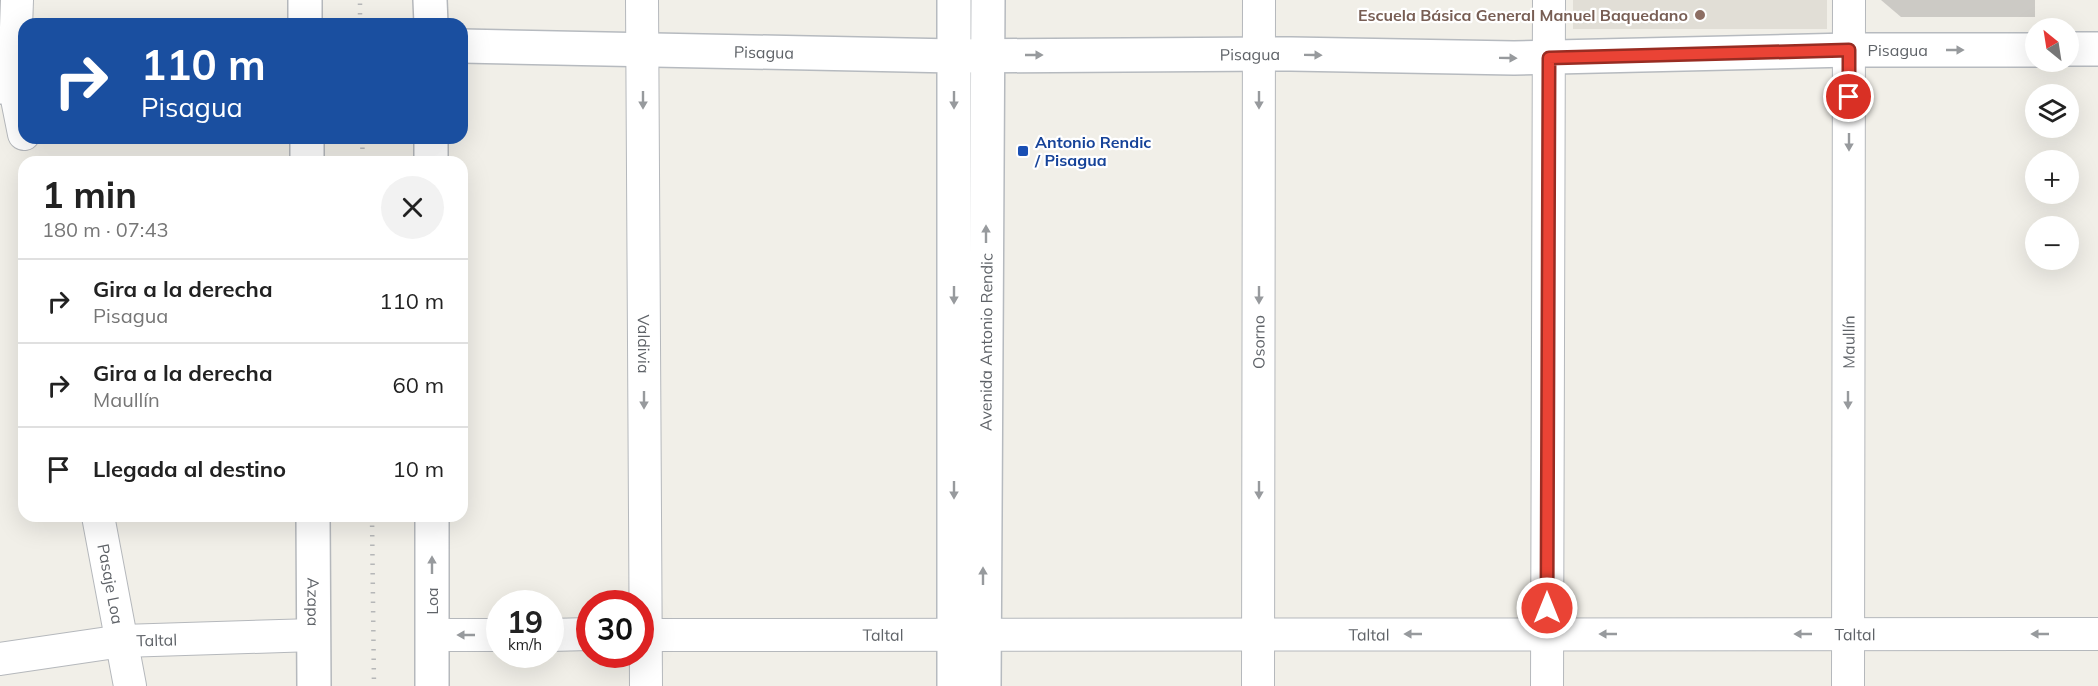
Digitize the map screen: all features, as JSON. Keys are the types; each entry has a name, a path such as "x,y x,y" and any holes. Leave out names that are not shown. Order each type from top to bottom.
{"main road":[{"path":"305,0 305,18"},
{"path":"430,0 430,18"},
{"name":"Avenida Antonio Rendic","path":"954,0 969,634 984,686"},
{"name":"Avenida Antonio Rendic","path":"954,686 969,634 988,0"},
{"name":"Pisagua","path":"468,46 954,56 1260,54 1549,58 1849,50 2025,50"},
{"path":"2079,50 2098,49"},
{"name":"Azapa","path":"312,522 314,686"},
{"name":"Loa","path":"432,522 432,686"}],"street":[{"path":"17,0 13,85 18,108"},
{"name":"Valdivia","path":"642,0 643,590"},
{"name":"Osorno","path":"1258,686 1259,0"},
{"path":"1547,686 1550,0"},
{"name":"Maullín","path":"1848,686 1849,0"},
{"name":"Pasaje Loa","path":"99,522 130,686"},
{"name":"Taltal","path":"654,635 2098,634"},
{"name":"Taltal","path":"0,659 122,641 314,635"},
{"path":"432,635 486,635"},
{"name":"Valdivia","path":"645,668 646,686"}],"shaded area":[{"name":"Escuela Básica General Manuel Baquedano","path":"1573,0 1827,0 1827,29 1573,29"}],"building":[{"path":"1881,0 2035,0 2035,17 1901,17"}],"railway":[{"path":"360,0 360,18"},
{"path":"362,144 363,156"},
{"path":"372,522 374,686"}],"place":[{"name":"Escuela Básica General Manuel Baquedano","path":"1700,15"},
{"name":"Antonio Rendic / Pisagua","path":"1023,151"}],"route":[{"path":"1547,608 1549,58 1849,50 1849,97"}]}
